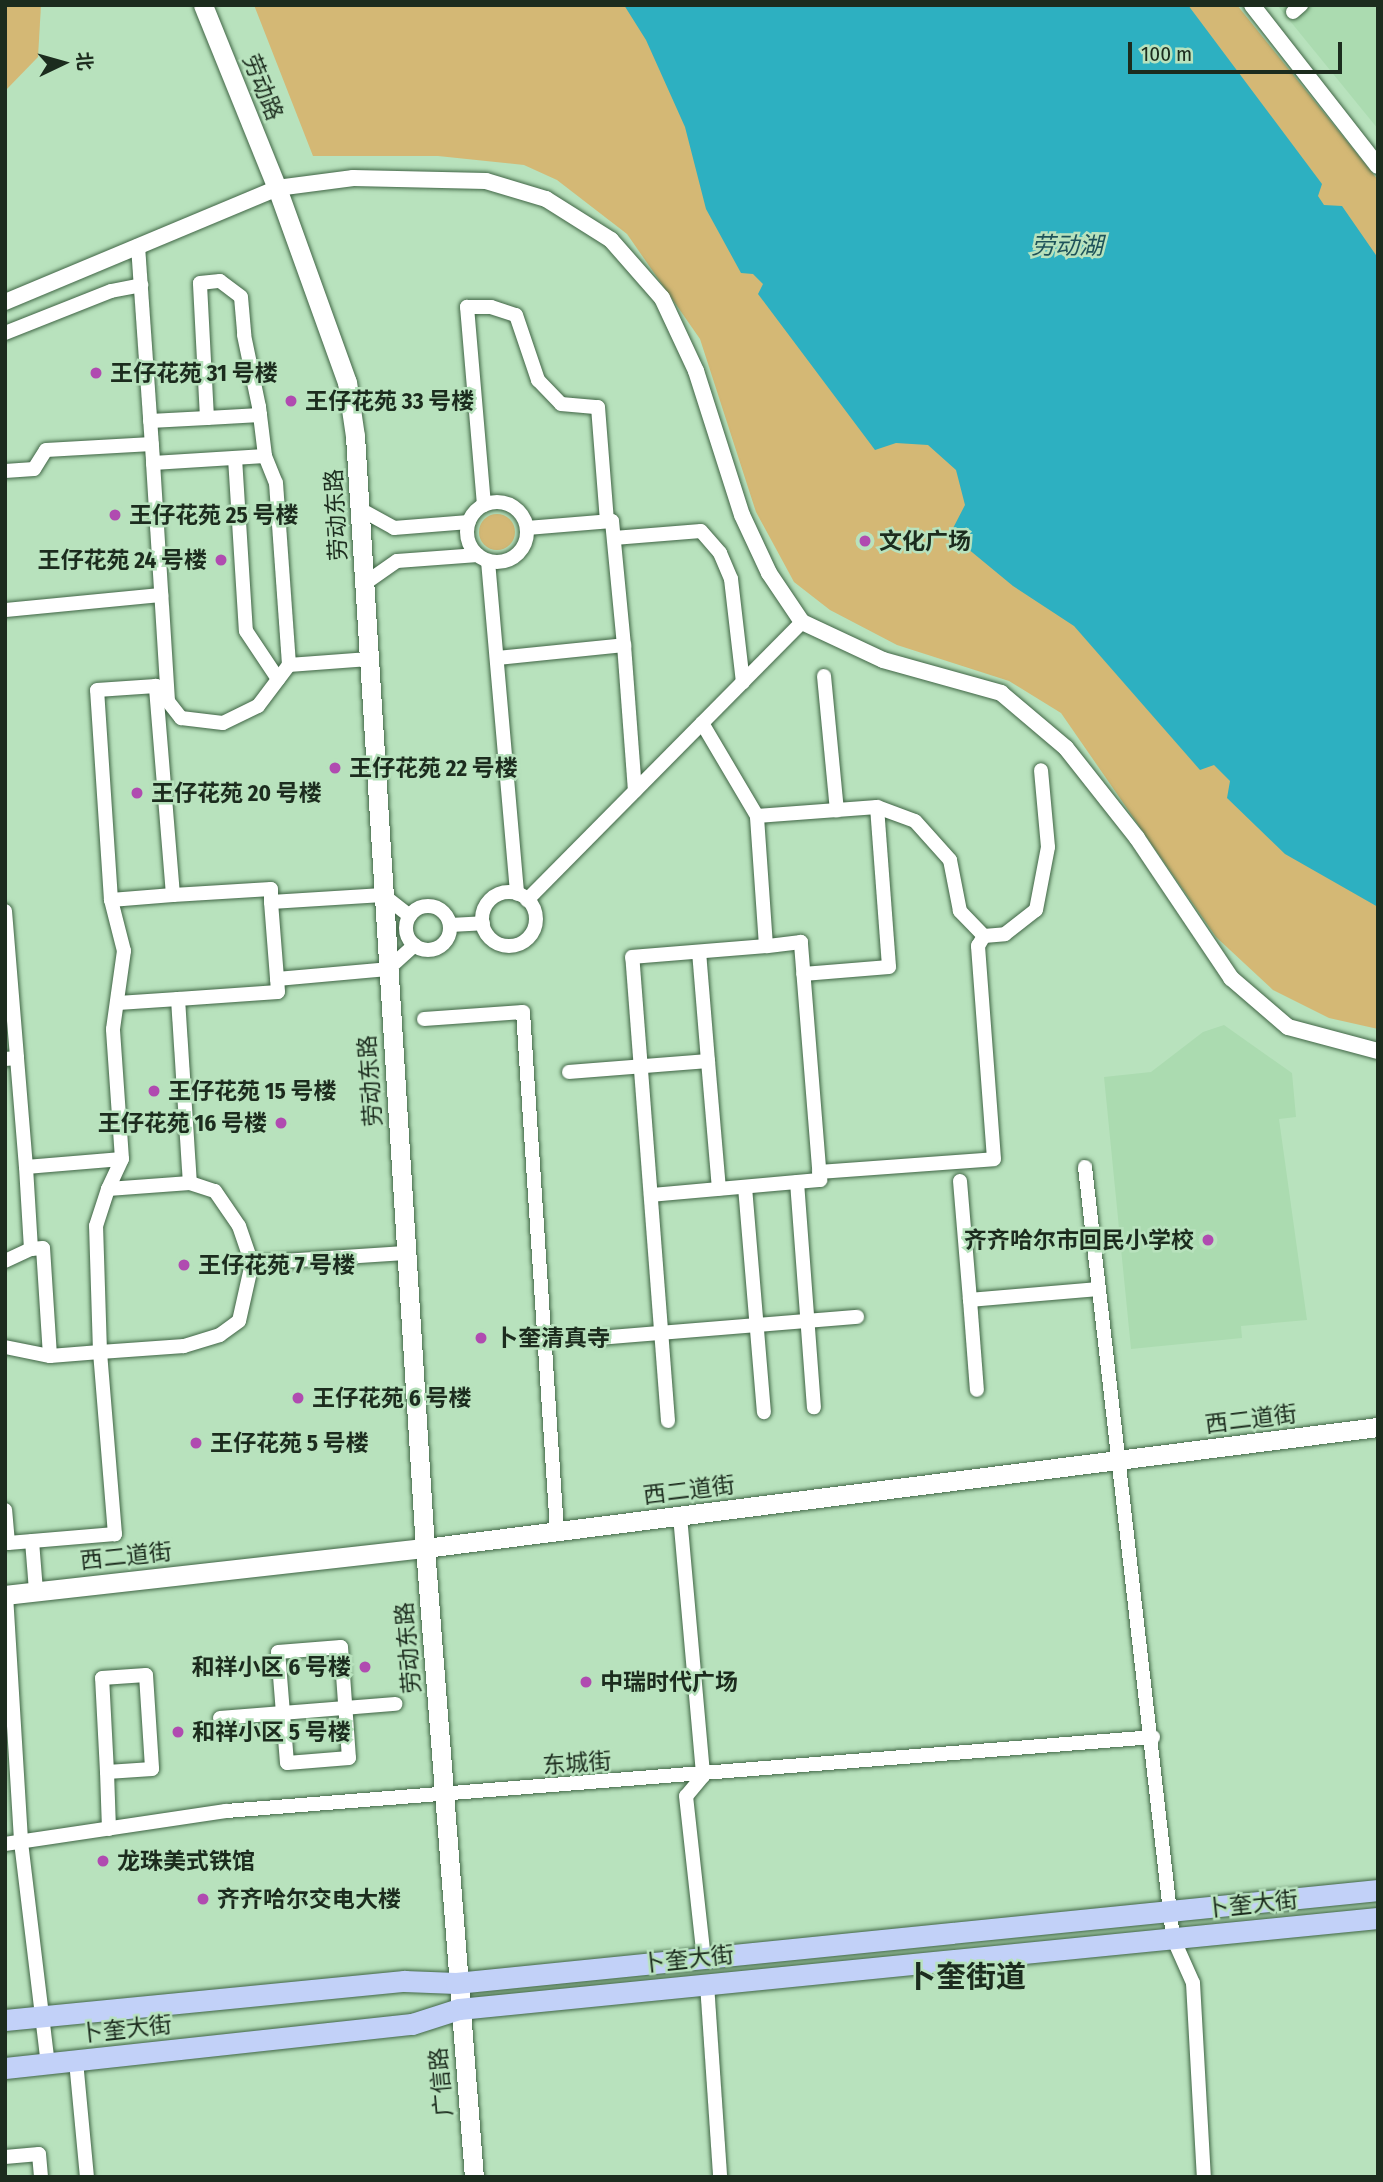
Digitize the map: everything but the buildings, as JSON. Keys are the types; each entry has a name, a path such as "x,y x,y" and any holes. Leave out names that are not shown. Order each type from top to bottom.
{"main road":[{"name":"劳动路","path":"203,5 277,188"},
{"name":"劳动东路","path":"277,188 346,382 360,509 425,1548 445,1796 456,1983"},
{"name":"西二道街","path":"6,1595 425,1548 1378,1427"},
{"name":"卜奎大街","path":"5,2020 404,1981 456,1983 1378,1890"},
{"name":"卜奎大街","path":"5,2068 412,2024 459,2009 1378,1917"},
{"name":"广信路","path":"456,1983 474,2177"}],"street":[{"path":"1252,5 1378,166"},
{"path":"5,302 277,188 353,178 486,181 546,199 611,240 662,299 696,371 742,515 769,573 802,622 883,660 1001,693 1066,748 1137,838 1231,978 1288,1027 1378,1051"},
{"path":"138,246 168,701"},
{"path":"156,686 181,718 223,723 258,706 289,665 276,483 265,456 241,297 220,281 200,283 207,418"},
{"path":"5,334 111,291 141,285"},
{"path":"484,505 467,307 491,307 516,315 538,380 561,404 598,407 607,521"},
{"path":"150,421 260,415"},
{"path":"5,471 34,469 46,450 152,444"},
{"path":"153,463 265,456"},
{"path":"235,458 246,631 278,679"},
{"path":"364,584 397,561 483,558 514,557 526,541 527,528 513,506 495,502 484,505 469,522 470,545 483,558 497,658 522,897 535,924 519,944 494,941 483,923 484,910 495,896 522,897 635,791 802,622"},
{"path":"360,509 394,528 469,522"},
{"path":"527,528 612,521 635,791"},
{"path":"614,538 701,531 720,553 731,579 743,682"},
{"path":"5,610 161,595"},
{"path":"497,658 624,645"},
{"path":"289,665 369,659"},
{"path":"824,676 837,810"},
{"path":"156,686 173,895"},
{"path":"5,1510 8,1543 115,1534 100,1352 96,1226 108,1189 122,1159 113,1029 124,951 110,900 97,690 156,686"},
{"path":"702,723 757,816 766,946"},
{"path":"984,936 1005,934 1036,910 1048,847 1041,770"},
{"path":"803,974 889,967 877,807"},
{"path":"757,816 877,807 915,821 950,860 960,911 984,936"},
{"path":"110,900 271,889 278,992 118,1003"},
{"path":"271,902 383,895 410,916"},
{"path":"277,979 388,969 415,945 437,948 447,939 450,925 443,912 429,906 410,916"},
{"path":"5,911 11,1058 26,1167 31,1249"},
{"path":"410,916 407,930 415,945"},
{"path":"450,925 483,923"},
{"path":"819,1172 994,1158 978,946 984,936"},
{"path":"651,1195 820,1180 801,942 632,957 668,1422"},
{"path":"699,952 719,1189"},
{"path":"178,999 190,1183"},
{"path":"424,1019 523,1012 557,1531"},
{"path":"569,1072 708,1060"},
{"path":"26,1167 122,1159"},
{"path":"1085,1167 1117,1460 1153,1737 1173,1938 1194,1983 1204,2177"},
{"path":"960,1181 977,1390"},
{"path":"797,1182 814,1407"},
{"path":"5,1347 50,1356 184,1346 220,1335 239,1321 252,1264 239,1226 215,1191 190,1183 108,1189"},
{"path":"745,1187 764,1412"},
{"path":"5,1261 31,1249 43,1248 50,1356"},
{"path":"252,1264 406,1253"},
{"path":"970,1300 1098,1289"},
{"path":"599,1338 856,1317"},
{"path":"680,1516 703,1776 685,1796 704,1958"},
{"path":"32,1541 36,1591"},
{"path":"6,1595 21,1842 40,2016 48,2064"},
{"path":"341,1647 349,1758 286,1763 283,1713 278,1652 341,1647"},
{"path":"107,1772 152,1769 146,1675 102,1678 110,1829"},
{"path":"220,1718 395,1704"},
{"name":"东城街","path":"5,1844 226,1811 703,1776 1153,1737"},
{"path":"707,1984 720,2177"},
{"path":"76,2061 87,2177"},
{"path":"5,2157 39,2154 41,2177"}],"shaded area":[{"path":"5,5 41,5 38,57 5,91"},
{"name":"劳动湖","path":"254,5 1237,5 1378,180 1378,1029 1329,1018 1273,990 1216,937 1061,713 1009,681 897,645 830,610 794,582 756,512 700,339 627,234 557,180 524,165 438,156 313,156"},
{"path":"1277,5 1378,5 1378,129"},
{"path":"497,514 510,519 515,532 510,545 497,550 484,545 479,532 484,519"},
{"name":"齐齐哈尔市回民小学校","path":"1224,1025 1292,1073 1296,1117 1279,1119 1307,1320 1241,1326 1242,1338 1131,1349 1104,1077 1151,1072 1203,1032"}],"water":[{"name":"劳动湖","path":"624,5 1188,5 1322,184 1318,196 1324,205 1342,206 1378,258 1378,907 1285,854 1227,798 1230,781 1214,765 1200,770 1074,626 1013,586 950,534 965,505 956,470 928,445 896,443 875,450 758,294 763,284 753,274 741,273 706,209 685,127 646,40"}],"place":[{"name":"王仔花苑 31 号楼","path":"96,373"},
{"name":"王仔花苑 33 号楼","path":"291,401"},
{"name":"王仔花苑 25 号楼","path":"115,515"},
{"name":"文化广场","path":"865,541"},
{"name":"王仔花苑 24 号楼","path":"221,560"},
{"name":"王仔花苑 22 号楼","path":"335,768"},
{"name":"王仔花苑 20 号楼","path":"137,793"},
{"name":"王仔花苑 15 号楼","path":"154,1091"},
{"name":"王仔花苑 16 号楼","path":"281,1123"},
{"name":"齐齐哈尔市回民小学校","path":"1208,1240"},
{"name":"王仔花苑 7 号楼","path":"184,1265"},
{"name":"卜奎清真寺","path":"481,1338"},
{"name":"王仔花苑 6 号楼","path":"298,1398"},
{"name":"王仔花苑 5 号楼","path":"196,1443"},
{"name":"和祥小区 6 号楼","path":"365,1667"},
{"name":"中瑞时代广场","path":"586,1682"},
{"name":"和祥小区 5 号楼","path":"178,1732"},
{"name":"龙珠美式铁馆","path":"103,1861"},
{"name":"齐齐哈尔交电大楼","path":"203,1899"}],"district":[{"name":"卜奎街道","path":"966,1977"}]}
